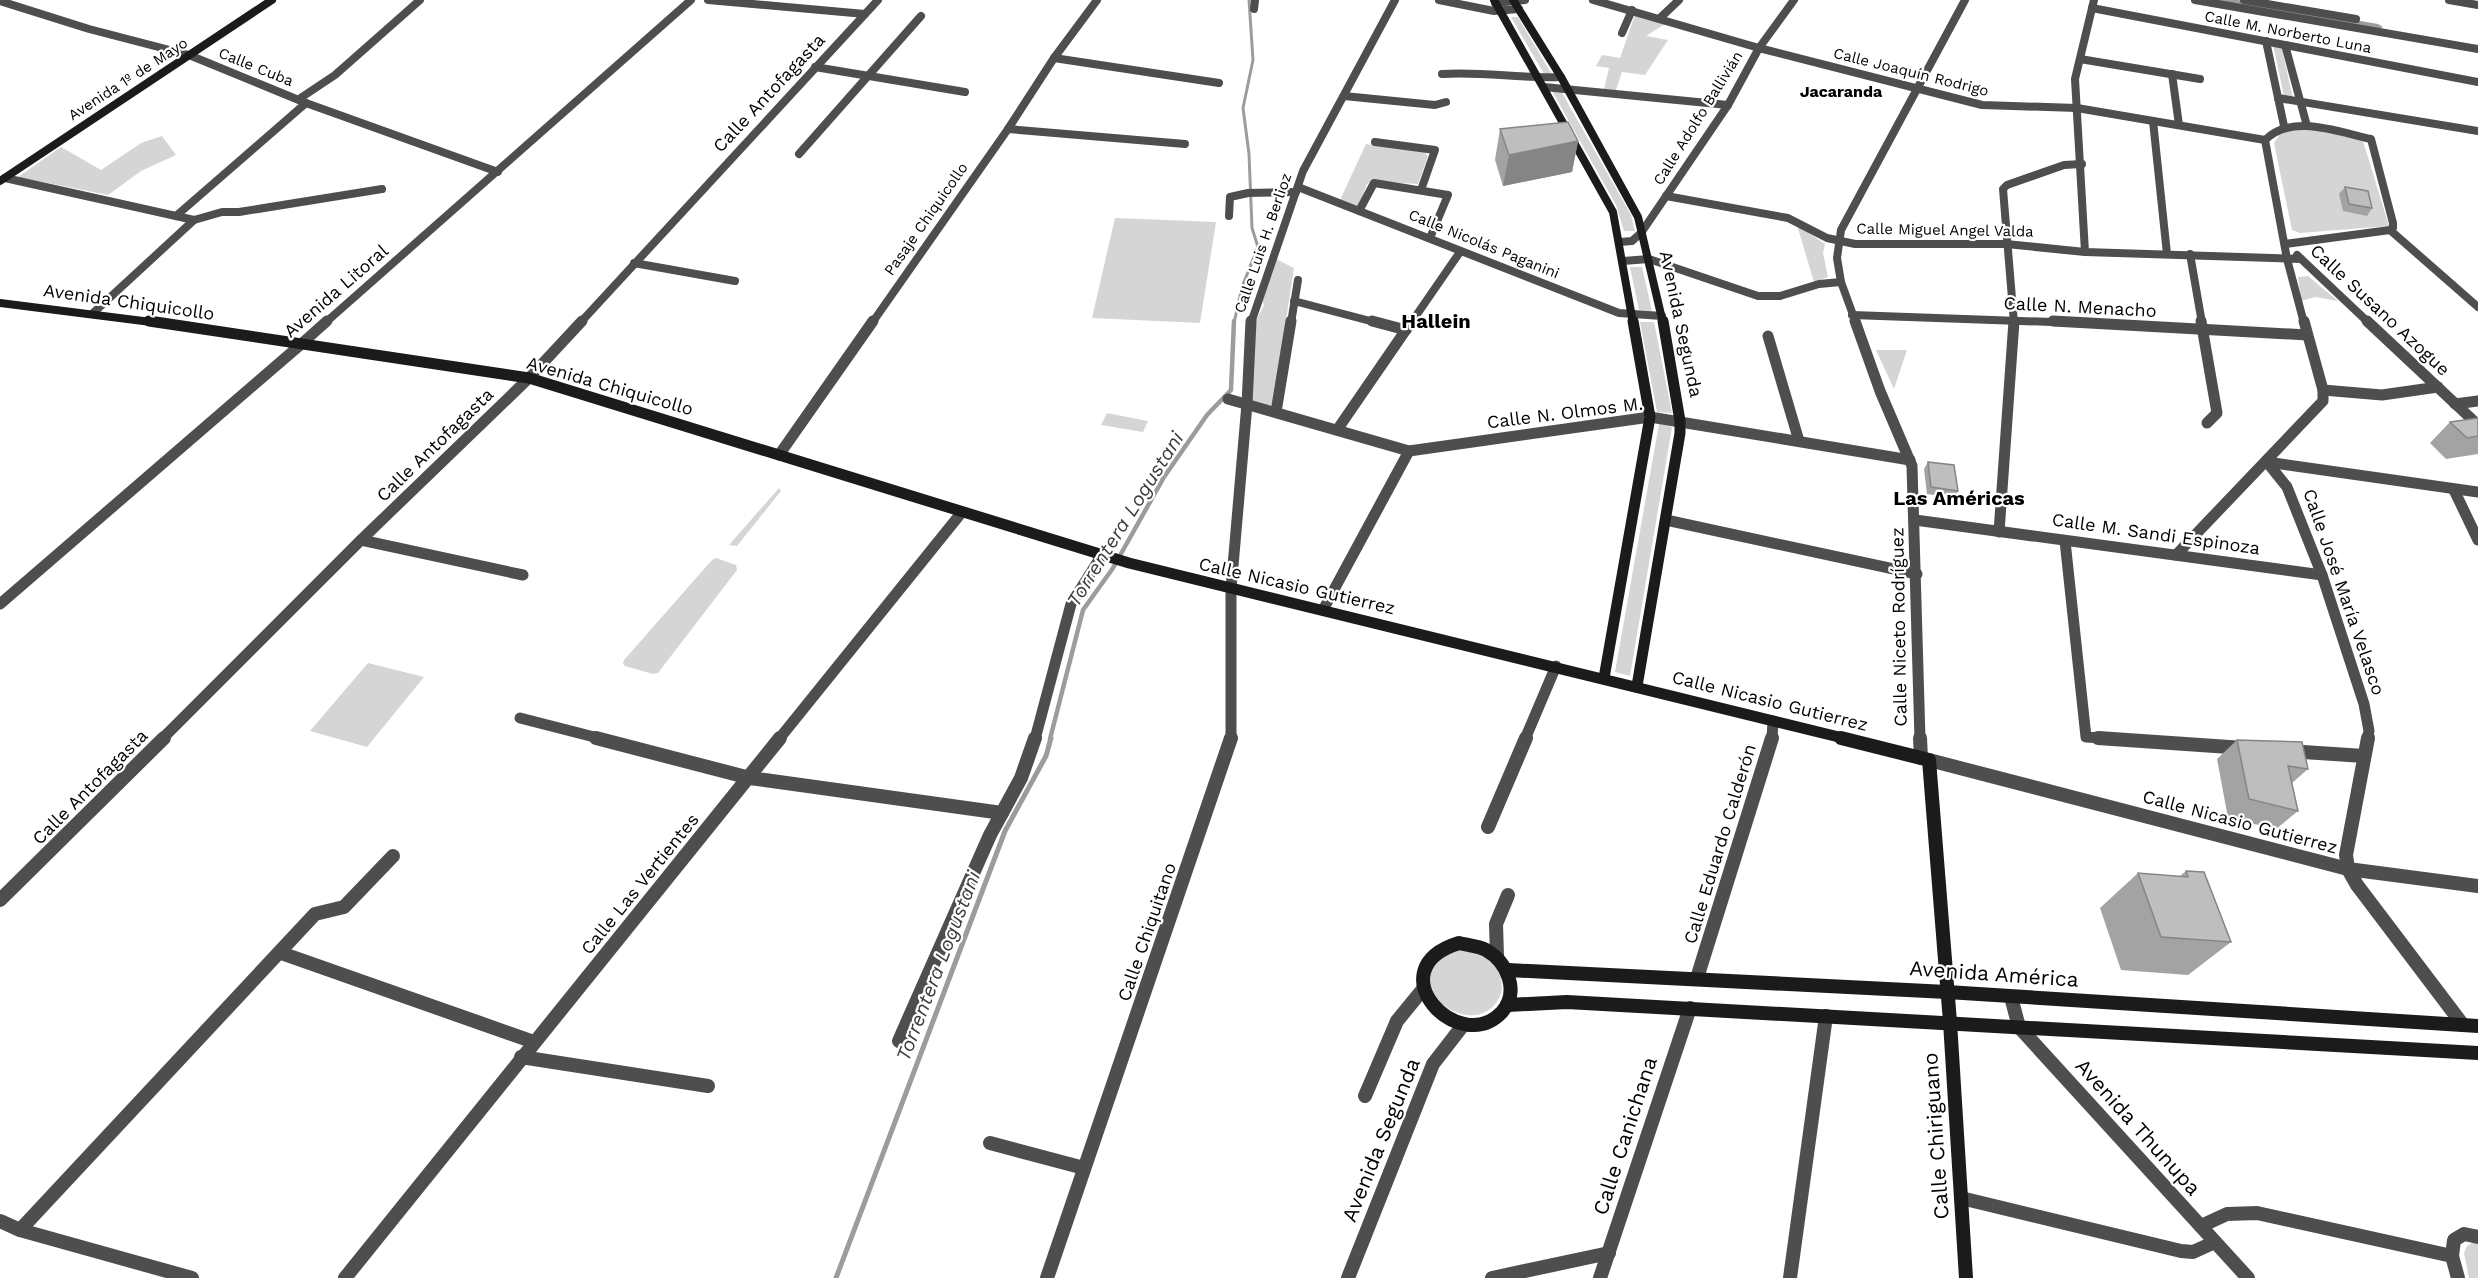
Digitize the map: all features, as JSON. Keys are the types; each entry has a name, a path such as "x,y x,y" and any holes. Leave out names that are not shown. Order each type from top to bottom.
{"main road":[{"name":"Avenida 1º de Mayo","path":"3,180 272,0"},
{"path":"1495,1 1608,200 1617,224 1650,417 1604,678"},
{"name":"Avenida Segunda","path":"1513,1 1561,77 1638,217 1662,316 1680,422 1666,520 1637,686"},
{"name":"Avenida Chiquicollo","path":"0,303 92,314 529,378 1112,558"},
{"name":"Calle Nicasio Gutierrez","path":"1112,558 1925,759"},
{"name":"Calle Niceto Rodríguez","path":"1925,759 1947,992"},
{"path":"1459,943 1473,943 1486,948 1497,956 1508,970 1511,988 1508,1005 1500,1015 1477,1025 1450,1020 1429,1000 1424,988 1423,975 1427,962 1446,946 1459,943"},
{"name":"Avenida América","path":"1508,970 1947,992 2470,1025"},
{"name":"Calle Chiriguano","path":"1947,992 1966,1278"},
{"path":"1508,1005 1567,1002 1690,1008 2478,1053"}],"street":[{"path":"176,216 302,101 420,0"},
{"name":"Avenida Litoral","path":"0,604 299,346 691,0"},
{"path":"708,0 865,14"},
{"name":"Calle Antofagasta","path":"0,900 287,616 360,540 529,378 878,0"},
{"name":"Pasaje Chiquicollo","path":"779,455 1008,129 1054,58 1097,0"},
{"path":"1254,9 1255,0"},
{"name":"Calle Luis H. Berlioz","path":"1231,589 1247,404 1251,318 1303,171 1395,0"},
{"path":"1439,0 1500,11 1519,9"},
{"path":"1495,1 1525,0"},
{"name":"Calle Joaquín Rodrigo","path":"1593,0 1759,48 1982,105 2077,108 2265,140"},
{"path":"1660,18 1679,0"},
{"name":"Calle Adolfo Ballivián","path":"1641,233 1728,105 1759,48 1794,0"},
{"name":"Calle Niceto Rodríguez","path":"1925,759 1912,466 1880,391 1852,315 1841,282 1837,258 1841,230 1965,0"},
{"path":"2195,0 2478,49"},
{"path":"2244,0 2478,41"},
{"path":"2449,0 2478,5"},
{"name":"Calle Cuba","path":"0,1 89,29 189,55 302,101 498,172"},
{"path":"2085,252 2082,164 2075,79 2093,4"},
{"name":"Calle M. Norberto Luna","path":"2093,4 2285,45 2478,82"},
{"path":"1622,33 1632,10"},
{"path":"799,154 921,16"},
{"path":"2266,41 2284,126"},
{"path":"2285,45 2307,126"},
{"path":"1054,58 1219,83"},
{"path":"2080,59 2200,78"},
{"path":"814,67 965,92"},
{"path":"1443,74 1459,72 1566,88 1728,105"},
{"path":"2172,74 2179,125"},
{"path":"1542,83 1561,77"},
{"path":"1344,96 1435,105 1446,102"},
{"path":"2278,98 2478,131"},
{"path":"2153,121 2167,254"},
{"path":"2176,555 2323,401 2323,390 2287,259 2265,140 2269,134 2284,126 2307,126 2371,139 2393,228 2285,244"},
{"path":"1008,129 1185,144"},
{"path":"1375,142 1435,150 1421,190"},
{"path":"1999,532 2014,319 2003,189 2007,185 2064,165 2082,164"},
{"path":"3,180 194,220"},
{"path":"1359,211 1374,183 1448,195 1430,238"},
{"path":"92,314 194,220 222,212 239,212 382,189"},
{"path":"1229,216 1230,197 1297,189"},
{"name":"Calle Nicolás Paganini","path":"1297,189 1631,315 1662,316"},
{"name":"Calle Miguel Angel Valda","path":"1666,196 1788,218 1827,238 1855,244 2006,244 2085,252 2301,259"},
{"path":"2390,230 2478,307"},
{"path":"1620,242 1632,241 1641,233"},
{"name":"Calle Susano Azogue","path":"2285,244 2478,425"},
{"path":"1337,430 1460,252"},
{"path":"2190,254 2217,413 2207,423"},
{"path":"1623,261 1649,259 1758,296 1772,298 1825,282 1841,282"},
{"path":"634,263 735,281"},
{"path":"1276,412 1298,280"},
{"path":"1294,301 1406,330"},
{"name":"Calle N. Menacho","path":"1852,315 2014,319 2307,335"},
{"path":"1768,336 1799,441"},
{"path":"2323,390 2382,395 2438,387"},
{"name":"Calle N. Olmos M.","path":"1228,399 1409,451 1650,417 1910,460"},
{"path":"2456,404 2478,401"},
{"path":"1323,610 1409,451"},
{"path":"2267,462 2478,492"},
{"name":"Calle José María Velasco","path":"2267,462 2287,486 2322,575 2364,704 2369,731 2346,855 2348,869"},
{"path":"2454,490 2478,540"},
{"name":"Calle Las Vertientes","path":"345,1278 962,512"},
{"path":"1666,520 1917,574"},
{"name":"Calle M. Sandi Espinoza","path":"1915,520 2322,575"},
{"path":"360,540 523,575"},
{"path":"2065,541 2085,736 2364,756"},
{"path":"899,1041 1032,751 1071,604 1112,558"},
{"name":"Calle Chiquitano","path":"1047,1278 1231,741 1231,589"},
{"path":"1488,827 1556,666"},
{"path":"520,718 750,778 1002,813"},
{"name":"Calle Eduardo Calderón","path":"1697,978 1772,738 1773,721"},
{"name":"Calle Nicasio Gutierrez","path":"1925,759 2348,869 2478,886"},
{"path":"20,1230 315,914 344,907 393,856"},
{"path":"2348,869 2357,885 2470,1025"},
{"path":"1497,956 1494,926 1499,910 1509,895"},
{"path":"281,953 534,1042"},
{"name":"Avenida Segunda","path":"1365,1096 1397,1021 1424,988"},
{"name":"Avenida Thunupa","path":"2011,997 2019,1027 2248,1278"},
{"name":"Calle Canichana","path":"1600,1278 1690,1008"},
{"path":"1790,1278 1826,1016"},
{"name":"Avenida Segunda","path":"1348,1278 1433,1064 1464,1024"},
{"path":"521,1057 708,1086"},
{"path":"990,1143 1084,1168"},
{"path":"1961,1198 2181,1251 2193,1252 2214,1242"},
{"path":"2201,1226 2220,1215 2235,1210 2452,1256"},
{"path":"0,1221 20,1230 192,1278"},
{"path":"2458,1278 2452,1256 2454,1240 2464,1234 2478,1237"},
{"path":"1492,1278 1609,1253"}],"shaded area":[{"path":"1635,15 1665,24 1646,36 1668,40 1645,75 1622,72 1616,90 1604,89 1609,68 1596,66 1602,55 1620,58"},
{"path":"1511,17 1518,17 1551,73 1544,74"},
{"path":"2273,45 2281,46 2293,98 2284,96"},
{"path":"1552,91 1561,91 1631,215 1635,231 1624,231 1616,205"},
{"path":"2296,129 2319,130 2363,141 2389,226 2300,233 2292,230 2274,143 2280,134"},
{"path":"162,136 176,155 141,171 108,195 18,177 61,147 101,170 141,143"},
{"path":"1366,144 1424,152 1428,156 1418,184 1371,181 1367,184 1359,205 1340,200"},
{"path":"1115,218 1216,222 1200,323 1092,318"},
{"path":"1797,225 1825,244 1823,253 1828,277 1814,282"},
{"path":"1276,259 1294,268 1273,404 1268,406 1252,402 1255,323 1264,305 1262,301"},
{"path":"1630,267 1642,267 1652,311 1639,310"},
{"path":"2308,276 2338,301 2315,297 2301,301 2298,277"},
{"path":"1640,322 1654,322 1672,413 1657,412"},
{"path":"1876,350 1907,350 1894,389"},
{"path":"1107,413 1148,421 1143,432 1101,425"},
{"path":"1659,424 1672,427 1630,676 1615,672"},
{"path":"779,488 781,491 737,546 729,545"},
{"path":"716,558 736,565 737,570 658,673 653,674 625,666 624,660"},
{"path":"368,663 424,677 367,747 310,731"},
{"path":"1457,950 1480,954 1496,967 1501,980 1501,994 1487,1011 1474,1015 1461,1014 1448,1008 1437,999 1431,987 1430,974 1437,961"},
{"path":"2474,1242 2478,1243 2478,1278 2469,1278 2464,1253 2467,1246"}],"building":[{"path":"1568,122 1578,141 1509,155 1500,129"},
{"path":"2345,187 2368,191 2372,208 2349,204"},
{"path":"2478,418 2478,436 2467,438 2450,422"},
{"path":"1928,462 1954,465 1958,491 1931,487"},
{"path":"2237,740 2302,742 2308,769 2288,766 2298,811 2249,799"},
{"path":"2186,871 2204,872 2231,942 2161,937 2138,873 2188,877"}],"waterway":[{"name":"Torrentera Logustani","path":"1234,323 1242,287 1258,247 1252,228 1249,154 1243,108 1253,60 1249,0"},
{"path":"2221,0 2378,27"},
{"name":"Torrentera Logustani","path":"1050,739 1083,610 1113,568 1164,477 1207,415 1231,390 1234,321"},
{"name":"Torrentera Logustani","path":"836,1278 1005,831 1046,756 1051,738"}],"district":[{"name":"Jacaranda","path":"1841,91"},
{"name":"Hallein","path":"1436,321"},
{"name":"Las Américas","path":"1959,498"}]}
